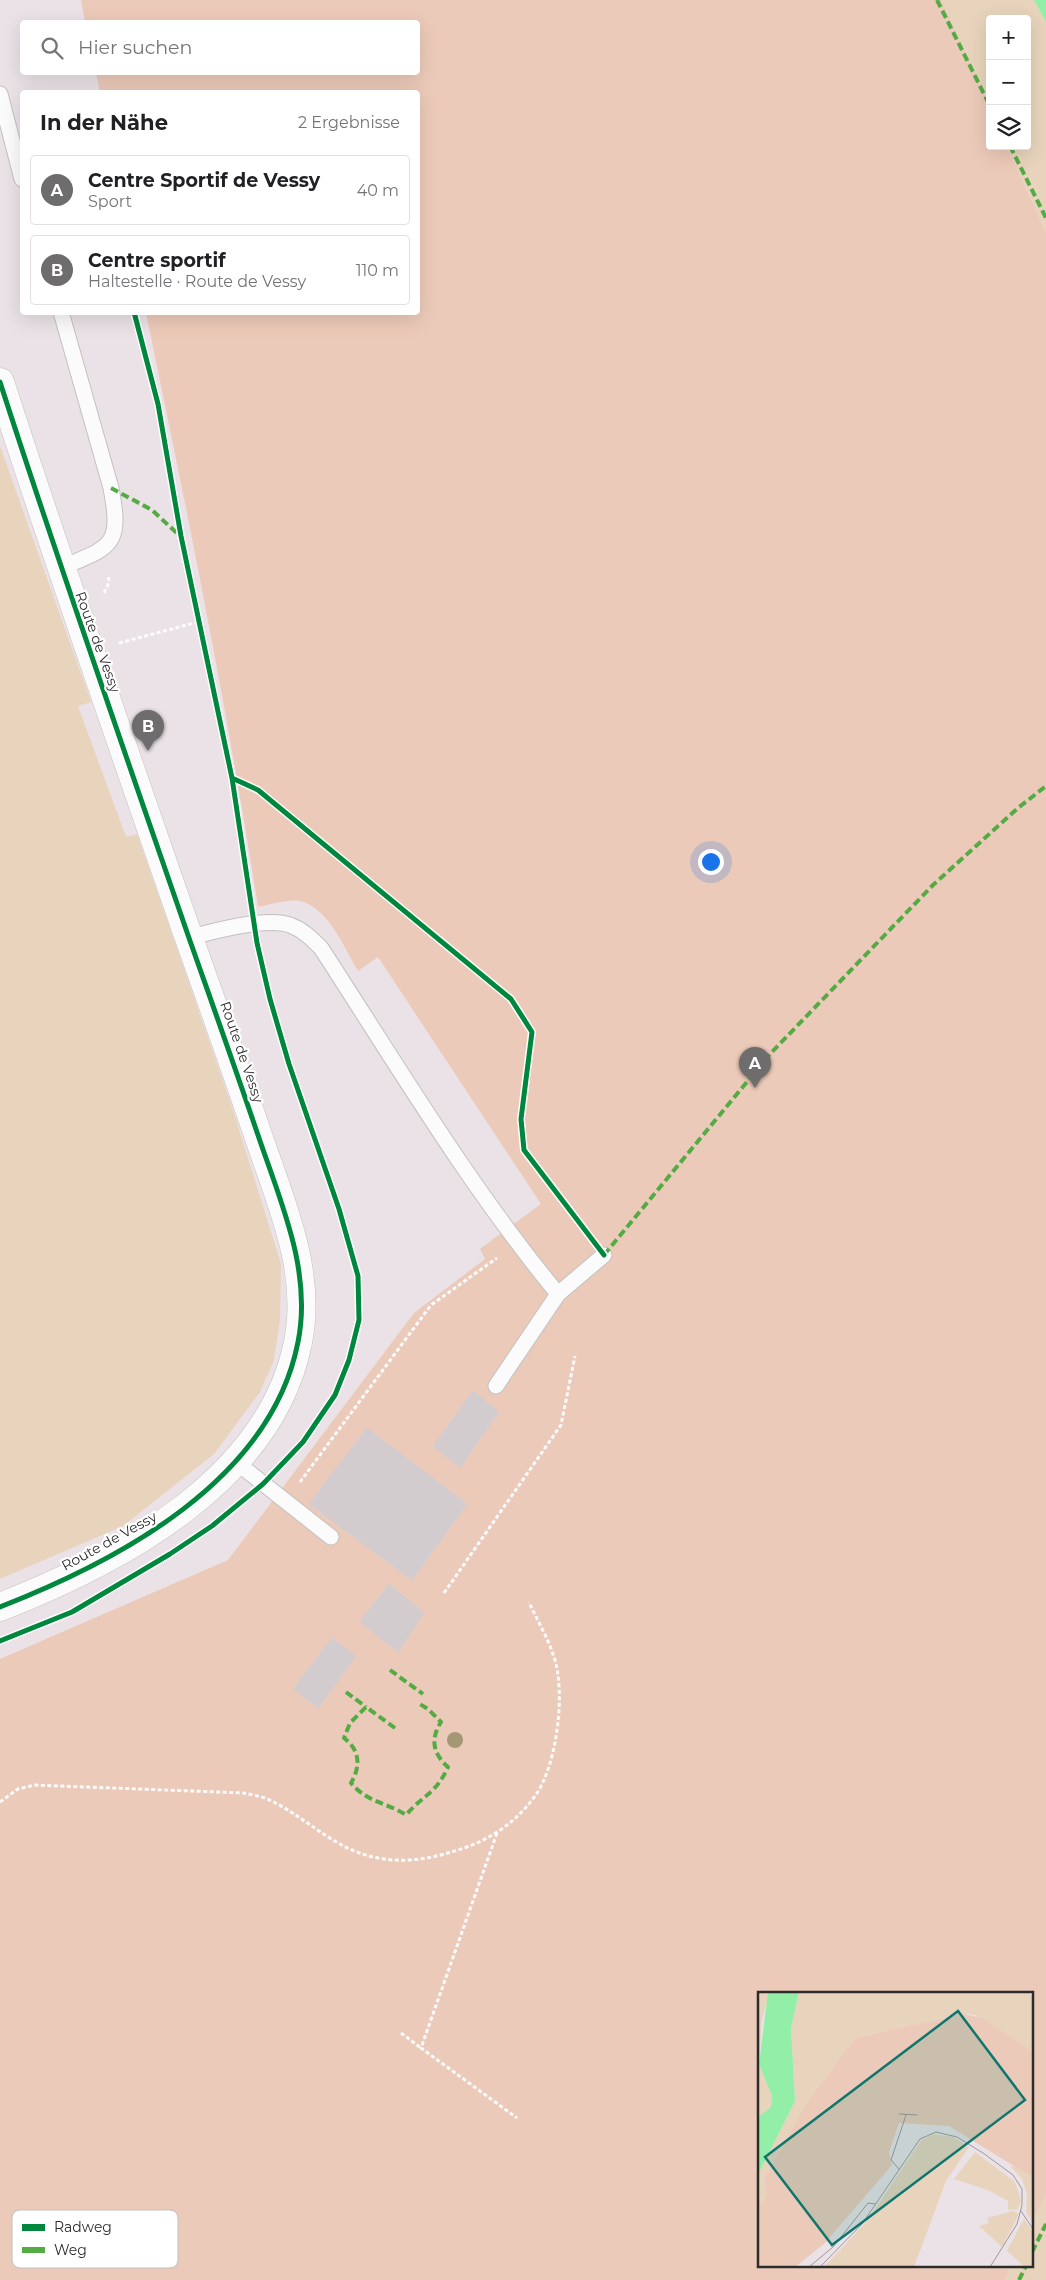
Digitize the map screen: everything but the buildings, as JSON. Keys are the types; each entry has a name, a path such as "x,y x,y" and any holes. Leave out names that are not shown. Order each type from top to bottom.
{"street":[{"name":"Route de Vessy","path":"0,382 60,568 286,1218 300,1270 302,1312 298,1344 285,1384 262,1429 236,1462 202,1494 152,1532 96,1564 33,1594 0,1606"}],"lane":[{"path":"0,94 20,171"},
{"path":"60,568 92,555 110,543 116,529 111,488 62,315"},
{"path":"189,938 255,924 287,924 306,933 321,948 457,1158 517,1245 558,1294"},
{"path":"496,1386 558,1294 604,1255"},
{"path":"236,1462 285,1503 331,1537"}],"path":[{"path":"196,612 200,631"},
{"path":"285,1503 431,1305 517,1245"},
{"path":"444,1593 561,1425 575,1356"},
{"path":"0,1802 18,1789 35,1785 243,1793 264,1798 278,1805 344,1846 360,1853 394,1860 428,1858 475,1844 497,1833 511,1823 537,1794 553,1752 557,1729 559,1685 554,1658 529,1602"},
{"path":"422,2048 497,1833"},
{"path":"401,2033 517,2118"}],"shaded area":[{"path":"81,0 942,0 986,98 986,150 1009,150 1046,233 1046,2194 1034,2219 1034,1992 758,1992 758,2268 1010,2268 1005,2280 0,2280 0,1659 228,1560 414,1313 485,1259 480,1249 541,1204 378,957 358,971 335,930 310,905 296,901 258,907 220,683 146,315 420,315 420,90 100,90 96,75 420,75 420,20 85,20"},
{"path":"942,0 1034,0 1046,22 1046,233 1009,150 1031,150 1031,15 986,15 986,98"},
{"path":"1034,0 1046,0 1046,22"},
{"path":"0,446 91,702 78,706 126,837 137,834 232,1107 281,1264 280,1320 274,1360 260,1392 214,1454 123,1526 0,1579"},
{"path":"1046,2194 1046,2280 1005,2280 1010,2268 1034,2268 1034,2219"}],"marked path":[{"path":"937,0 990,105"},
{"path":"1012,150 1046,218"},
{"path":"111,488 152,510 180,536"},
{"path":"604,1255 770,1054 933,885 1018,808 1046,786"},
{"path":"390,1670 423,1694"},
{"path":"346,1692 366,1707"},
{"path":"395,1728 366,1707 350,1723 344,1738 353,1748 357,1759 356,1770 351,1783 364,1795 406,1815 434,1789 448,1767 436,1752 434,1740 441,1722 428,1709 418,1703"},
{"path":"1034,2248 1046,2224"},
{"path":"1019,2280 1025,2268"}],"cycle path":[{"path":"0,1641 72,1612 170,1554 212,1526 263,1484 303,1442 335,1395 349,1360 359,1320 358,1276 339,1209 289,1064 270,999 257,943 232,778 181,536 158,404 135,315"},
{"path":"0,382 93,660 277,1190 292,1240 301,1290 298,1342 282,1391 257,1435 223,1474 184,1509 140,1539 46,1588 0,1607"},
{"path":"232,778 258,790 511,999 532,1032 521,1119 524,1150 604,1255"}],"place":[{"name":"Centre sportif","path":"148,751"},
{"name":"Centre Sportif de Vessy","path":"755,1088"}]}
